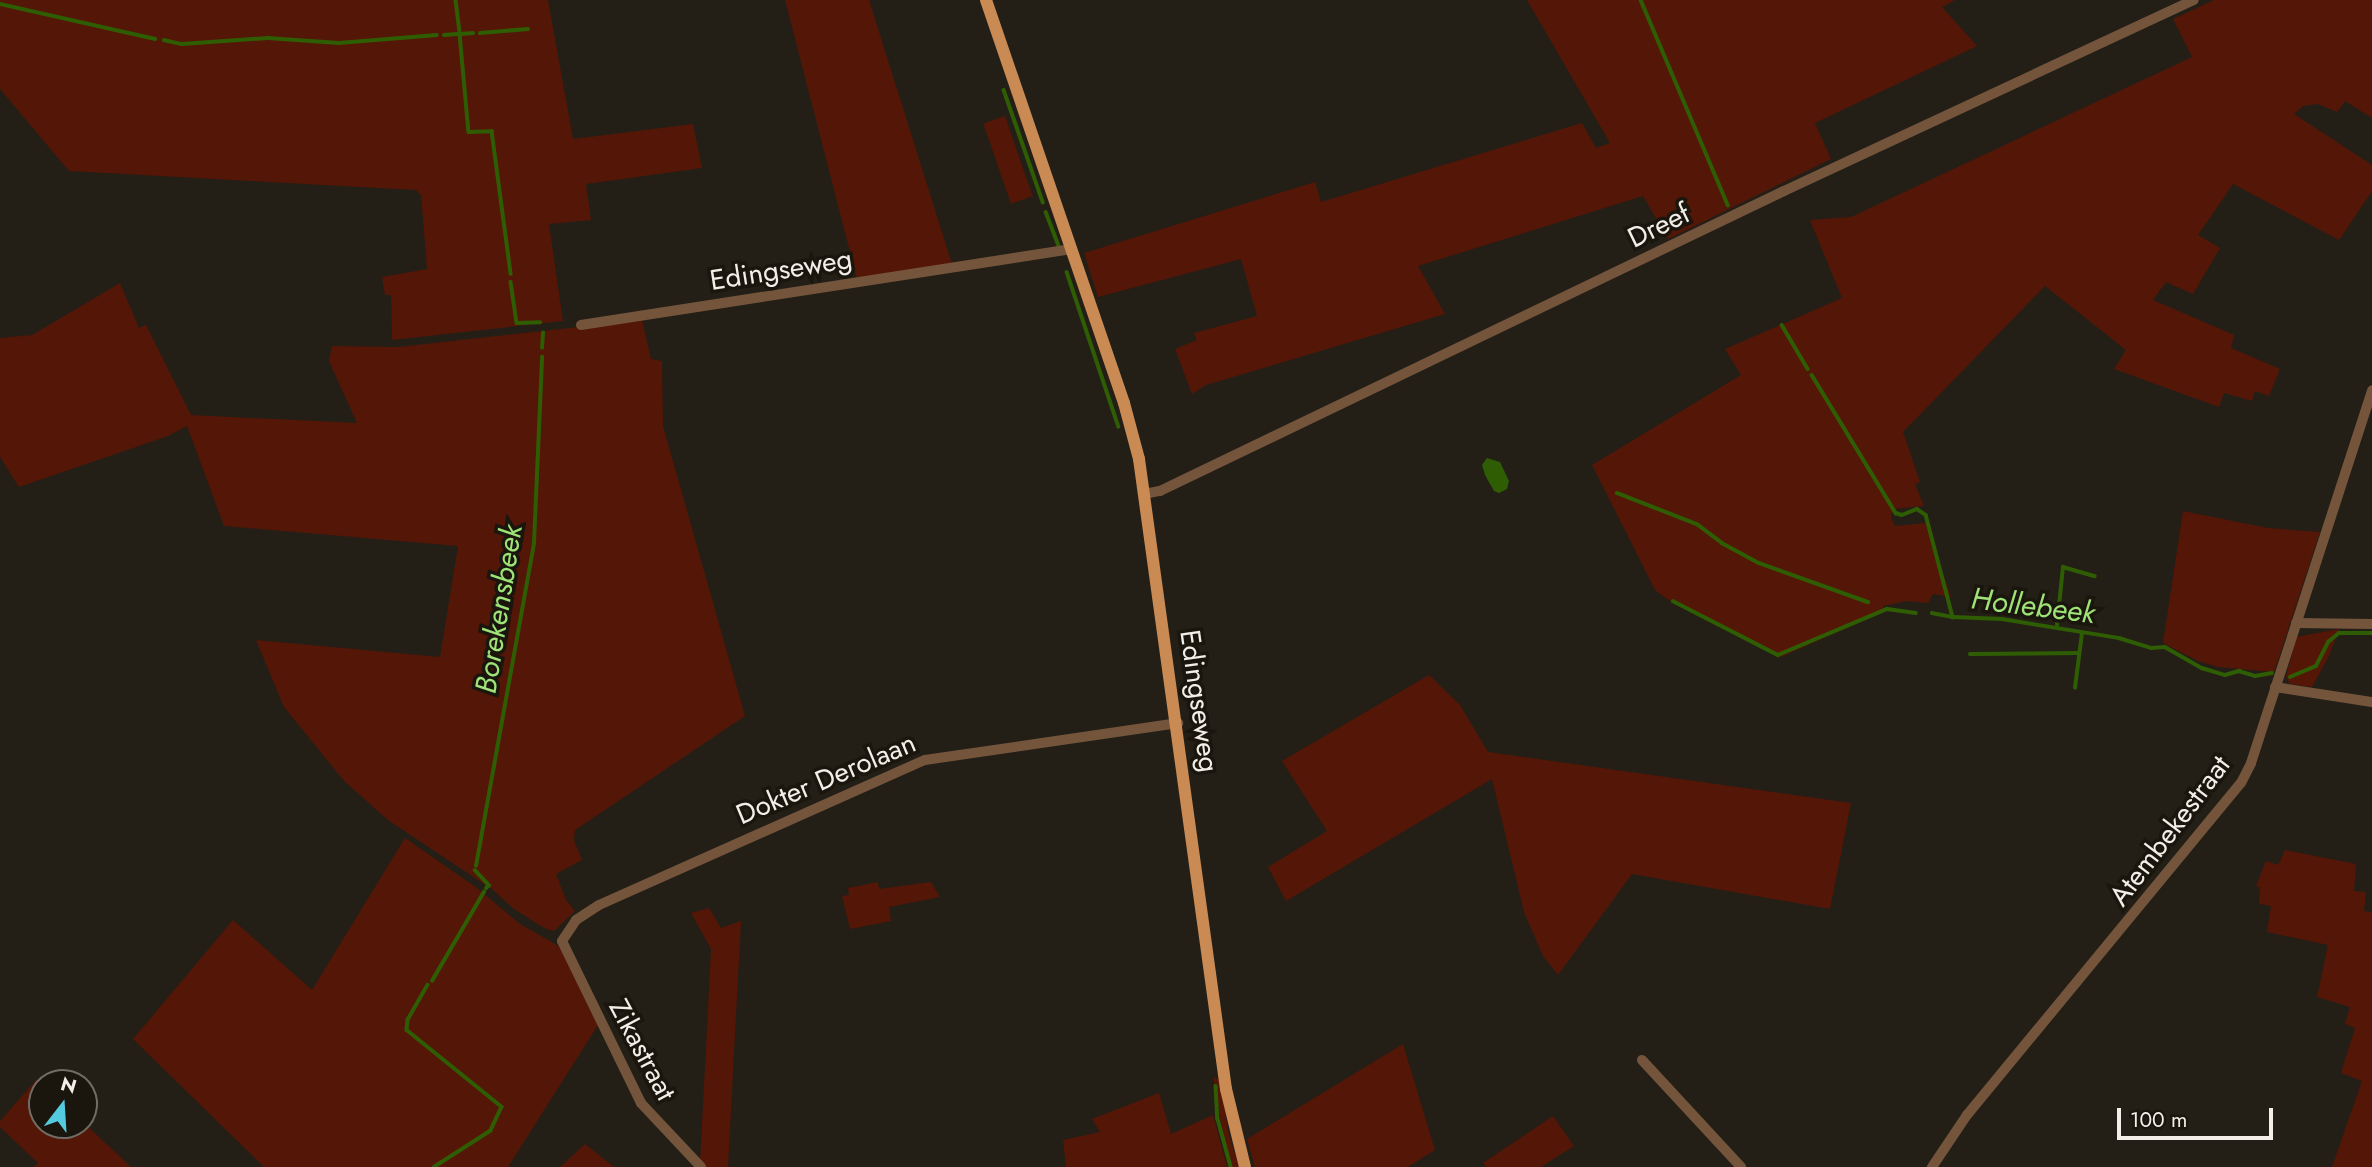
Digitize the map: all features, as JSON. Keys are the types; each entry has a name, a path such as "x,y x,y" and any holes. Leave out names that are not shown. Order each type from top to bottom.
{"main road":[{"name":"Edingseweg","path":"986,0 1124,403 1144,494 1233,1123 1245,1167"}],"street":[{"name":"Dreef","path":"1144,494 1160,491 1792,187 2194,0"},
{"name":"Edingseweg","path":"581,325 1072,249"},
{"name":"Atembekestraat","path":"1932,1167 1967,1115 2091,969 2241,783 2251,763 2372,390"},
{"path":"2296,623 2372,624"},
{"path":"2275,687 2372,702"},
{"name":"Dokter Derolaan","path":"562,941 576,920 599,905 916,763 946,755 1178,723"},
{"name":"Zikastraat","path":"562,941 641,1103 701,1167"},
{"path":"1642,1060 1741,1167"}],"shaded area":[{"path":"0,0 548,0 573,139 693,124 702,168 586,184 591,220 549,224 563,321 392,340 391,295 385,295 382,277 427,269 421,195 416,190 69,171 0,89"},
{"path":"785,0 869,0 952,264 857,279"},
{"path":"1527,0 1955,0 1942,7 1977,46 1815,123 1831,159 1668,239 1643,196 1418,266 1445,314 1206,385 1192,394 1175,349 1197,340 1194,333 1257,316 1241,259 1098,297 1084,253 1315,182 1321,202 1582,123 1596,148 1610,143"},
{"path":"2214,0 2372,0 2372,118 2345,101 2337,112 2318,104 2303,106 2294,114 2372,165 2372,191 2339,240 2233,184 2198,235 2220,248 2193,294 2166,282 2153,300 2234,335 2231,348 2280,369 2269,396 2255,391 2252,401 2224,393 2219,407 2114,369 2126,350 2045,286 1903,432 1920,482 1915,484 1924,506 1893,509 1891,518 1895,526 1926,523 1951,597 1933,594 1928,603 1907,601 1883,606 1883,612 1781,657 1667,599 1655,590 1592,465 1741,375 1725,349 1842,298 1810,220 1851,217 2192,57 2173,19"},
{"path":"1005,116 1033,196 1011,204 983,123"},
{"path":"120,283 139,328 146,325 191,415 357,423 329,361 332,346 398,347 642,320 651,359 662,361 663,426 745,716 575,830 574,840 582,860 556,874 566,900 575,911 554,931 544,928 514,909 493,890 388,820 344,781 284,707 256,640 440,657 458,546 224,526 187,426 168,436 19,487 0,457 0,338 32,335"},
{"path":"1487,458 1500,462 1509,481 1507,489 1499,493 1494,491 1485,475 1482,465"},
{"path":"2183,511 2268,528 2320,532 2274,672 2218,667 2198,661 2163,643"},
{"path":"2339,629 2329,656 2312,687 2290,684 2286,677 2296,637"},
{"path":"1429,675 1460,705 1488,752 1851,803 1830,909 1632,874 1558,975 1543,956 1524,912 1492,779 1286,901 1268,867 1327,831 1282,761"},
{"path":"405,838 477,888 520,924 557,945 566,956 598,1025 508,1167 264,1167 133,1039 233,920 312,990"},
{"path":"2285,850 2356,864 2354,891 2366,892 2364,911 2372,912 2372,1167 2332,1167 2362,1081 2341,1073 2355,1028 2345,1024 2350,1007 2317,997 2328,945 2267,932 2271,906 2259,904 2260,887 2256,886 2266,861 2278,865"},
{"path":"878,882 879,889 931,882 940,897 889,907 891,921 850,929 842,896 849,895 848,888"},
{"path":"709,908 721,928 741,921 728,1167 704,1167 700,1164 711,949 691,913"},
{"path":"1403,1044 1435,1150 1408,1167 1255,1167 1247,1139"},
{"path":"1213,1077 1220,1080 1229,1135 1239,1167 1230,1167 1227,1157"},
{"path":"28,1089 28,1139 98,1139 98,1136 131,1167 34,1167 38,1163 0,1127 0,1121"},
{"path":"1159,1093 1171,1134 1213,1115 1227,1167 1066,1167 1063,1140 1100,1132 1092,1119"},
{"path":"1553,1116 1574,1146 1541,1167 1486,1167 1483,1163"},
{"path":"585,1144 614,1167 560,1167"}],"waterway":[{"path":"456,0 460,34 473,33"},
{"path":"1641,0 1728,205"},
{"name":"Borekensbeek","path":"0,4 155,39"},
{"path":"480,33 528,29"},
{"name":"Borekensbeek","path":"444,35 460,34 469,132 492,131 511,274"},
{"name":"Borekensbeek","path":"164,40 182,44 268,38 339,43 437,35"},
{"path":"1004,90 1043,202"},
{"path":"1046,212 1059,246"},
{"path":"1067,272 1119,427"},
{"name":"Borekensbeek","path":"511,282 517,323 540,322"},
{"name":"Hollebeek","path":"1782,325 1808,369"},
{"name":"Borekensbeek","path":"542,348 543,333"},
{"name":"Borekensbeek","path":"476,866 534,543 542,357"},
{"name":"Hollebeek","path":"1812,375 1896,513 1902,515 1917,509 1926,515 1953,617 2002,619 2119,638 2151,648 2165,647 2202,668 2225,675 2239,671 2255,676 2272,673"},
{"path":"1617,493 1697,524 1722,543 1759,563 1868,602"},
{"path":"2057,625 2063,567 2095,576"},
{"path":"1673,601 1778,655 1887,609 1916,613"},
{"path":"1932,613 1953,617"},
{"path":"2075,688 2082,633"},
{"name":"Hollebeek","path":"2290,677 2316,666 2328,642 2339,633 2372,633"},
{"path":"1970,654 2079,653"},
{"name":"Borekensbeek","path":"475,870 489,885 487,888"},
{"name":"Borekensbeek","path":"432,981 484,892"},
{"name":"Borekensbeek","path":"428,985 408,1020 407,1030 502,1107 491,1131 435,1167"},
{"path":"1216,1086 1218,1119 1231,1167"}]}
